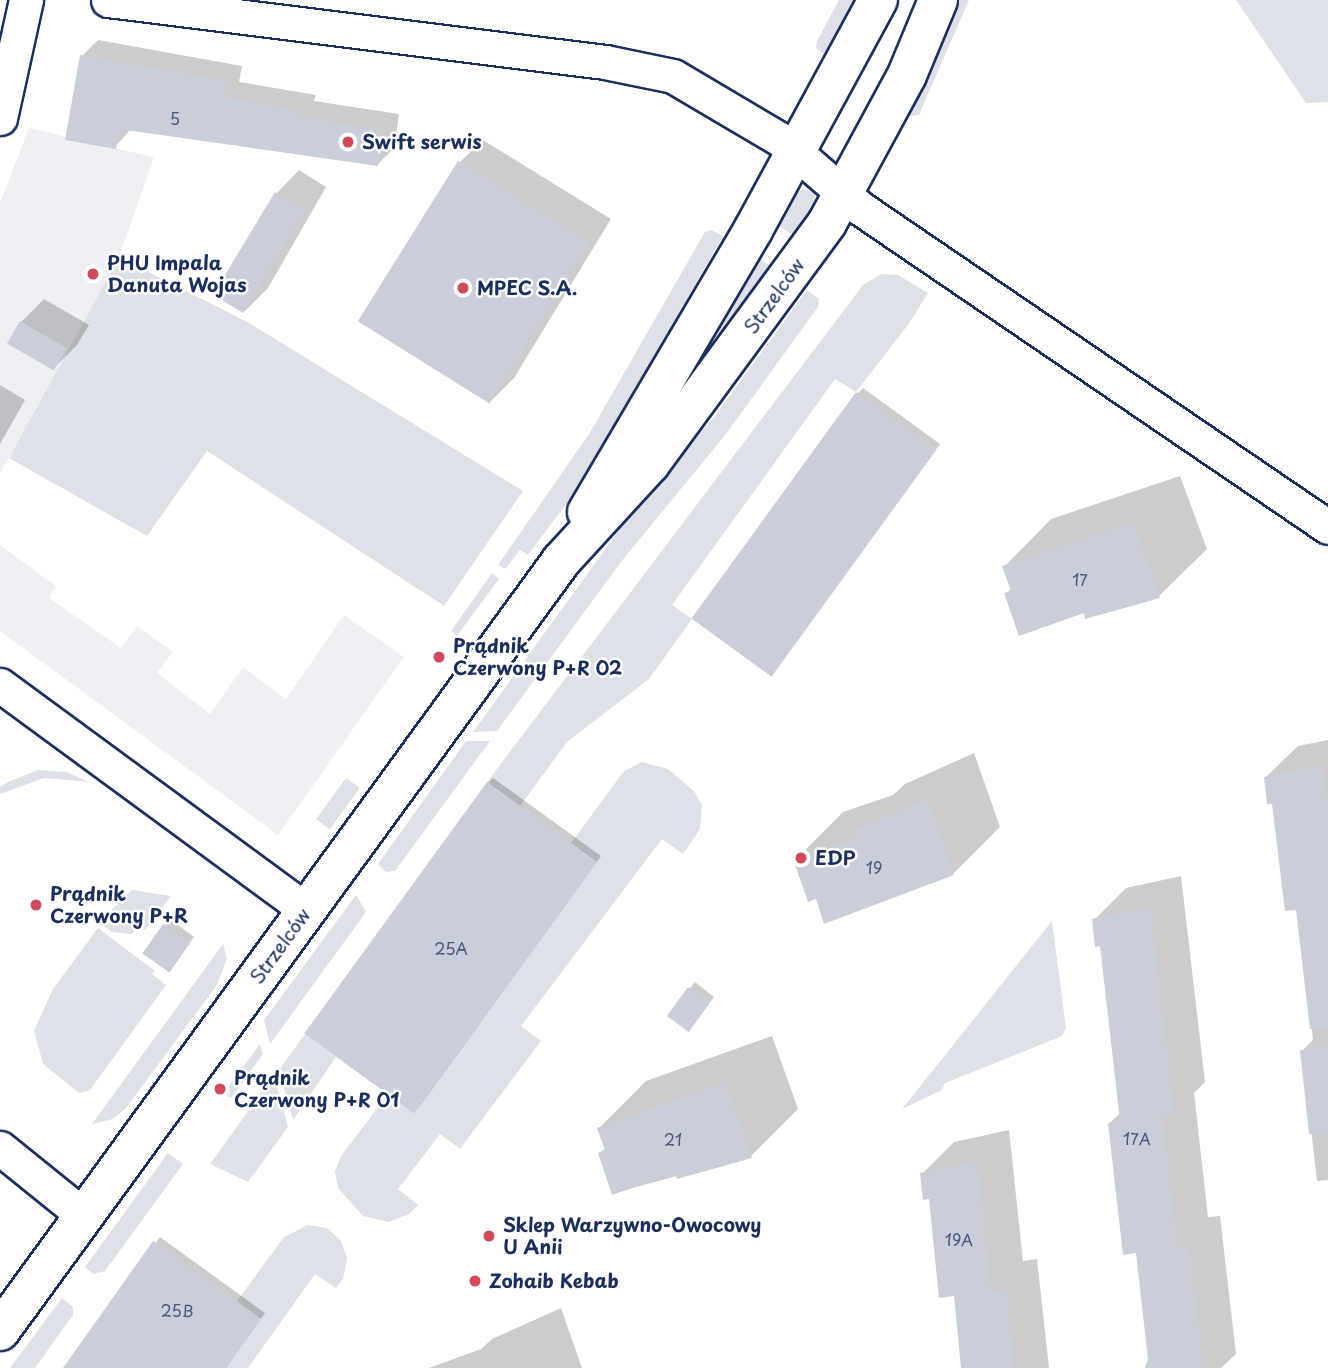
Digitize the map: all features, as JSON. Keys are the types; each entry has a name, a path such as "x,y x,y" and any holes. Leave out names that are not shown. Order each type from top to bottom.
{"street":[{"path":"0,118 26,0"},
{"path":"108,0 651,70 693,86 794,151 844,194 1328,527"},
{"name":"Strzelców","path":"561,561 623,445 753,230 878,0"},
{"name":"Strzelców","path":"0,1331 561,561 650,464 800,261 844,194 907,75 938,0"},
{"path":"0,685 306,910"},
{"path":"0,1148 83,1216"}],"shaded area":[{"path":"839,0 853,0 824,54 816,48 817,41"},
{"path":"957,0 969,0 919,115 907,117"},
{"path":"1236,0 1328,0 1328,102 1306,103"},
{"path":"29,128 154,157 119,257 0,474 0,203"},
{"path":"805,189 814,193 817,204 795,236 777,225 795,192"},
{"path":"711,230 723,236 581,484 528,555 520,550 505,569 498,565 589,434 705,232"},
{"path":"119,257 249,323 523,491 444,606 207,451 147,536 9,458"},
{"path":"758,258 772,267 719,334 718,329"},
{"path":"881,274 898,275 928,293 910,322 856,392 835,379 672,605 692,619 649,679 567,742 520,806 487,782 863,285"},
{"path":"807,290 819,299 818,307 726,434 621,562 497,731 473,732 630,515 714,417"},
{"path":"0,545 56,586 49,598 121,648 137,626 173,652 157,673 210,714 243,667 286,699 344,615 404,657 278,835 0,631"},
{"path":"492,573 499,579 457,636 451,631"},
{"path":"466,741 490,741 395,871 386,872 378,864"},
{"path":"642,762 668,769 694,791 702,805 700,829 683,854 662,839 521,1026 541,1041 460,1149 440,1134 398,1189 418,1205 409,1214 389,1222 363,1216 338,1188 335,1171 341,1156 388,1094 596,862 571,843 624,771"},
{"path":"38,770 67,772 89,782 44,778 0,794 0,787"},
{"path":"346,778 360,788 330,829 316,819"},
{"path":"132,890 171,896 145,930 139,925 132,934 112,932 99,922"},
{"path":"356,895 366,912 270,1044 264,1020"},
{"path":"1052,921 1066,1028 1062,1036 945,1083 942,1090 902,1109"},
{"path":"98,928 155,971 152,974 166,985 90,1090 79,1093 43,1064 34,1031 53,989"},
{"path":"223,944 227,958 217,985 126,1108 113,1119 92,1124"},
{"path":"305,1034 336,1057 293,1120 279,1070"},
{"path":"260,1044 263,1054 231,1098 223,1094"},
{"path":"274,1075 288,1127 248,1182 210,1164"},
{"path":"168,1153 183,1164 105,1271 93,1274 85,1267"},
{"path":"308,1225 327,1228 341,1241 347,1258 343,1279 336,1288 315,1274 248,1368 226,1368 261,1319 237,1301 284,1237"},
{"path":"62,1298 73,1307 73,1315 35,1368 10,1368"}],"building":[{"path":"80,55 227,81 224,97 301,111 300,117 384,130 378,166 119,129 116,149 65,140"},
{"path":"458,161 589,243 489,403 358,321"},
{"path":"275,192 305,210 243,313 213,295"},
{"path":"20,321 67,348 54,371 7,344"},
{"path":"856,392 936,450 772,677 691,619"},
{"path":"1133,522 1160,598 1085,619 1084,613 1019,636 1004,593 1011,591 1002,566"},
{"path":"1322,765 1328,816 1328,1028 1310,1029 1296,910 1285,911 1272,804 1267,804 1264,777"},
{"path":"487,782 597,862 414,1114 304,1034"},
{"path":"927,799 954,875 824,924 816,899 808,902 793,859 858,837 855,830"},
{"path":"1150,907 1174,1115 1162,1117 1177,1248 1189,1247 1203,1368 1149,1368 1136,1253 1123,1255 1108,1123 1120,1121 1100,946 1095,947 1092,919"},
{"path":"163,924 190,943 169,972 142,953"},
{"path":"688,987 710,1003 689,1032 667,1016"},
{"path":"1328,1048 1328,1133 1309,1134 1300,1050"},
{"path":"725,1082 752,1158 677,1179 675,1173 612,1195 598,1153 605,1150 597,1128"},
{"path":"977,1161 991,1292 1006,1290 1014,1368 961,1368 954,1296 939,1298 929,1199 923,1200 920,1173"},
{"path":"153,1241 261,1319 226,1368 63,1368"}],"place":[{"name":"Swift serwis","path":"348,142"},
{"name":"PHU Impala Danuta Wojas","path":"93,274"},
{"name":"MPEC S.A.","path":"463,288"},
{"name":"Prądnik Czerwony P+R 02","path":"439,657"},
{"name":"EDP","path":"801,858"},
{"name":"Prądnik Czerwony P+R","path":"36,905"},
{"name":"Prądnik Czerwony P+R 01","path":"220,1089"},
{"name":"Sklep Warzywno-Owocowy U Anii","path":"489,1236"},
{"name":"Zohaib Kebab","path":"475,1281"}]}
